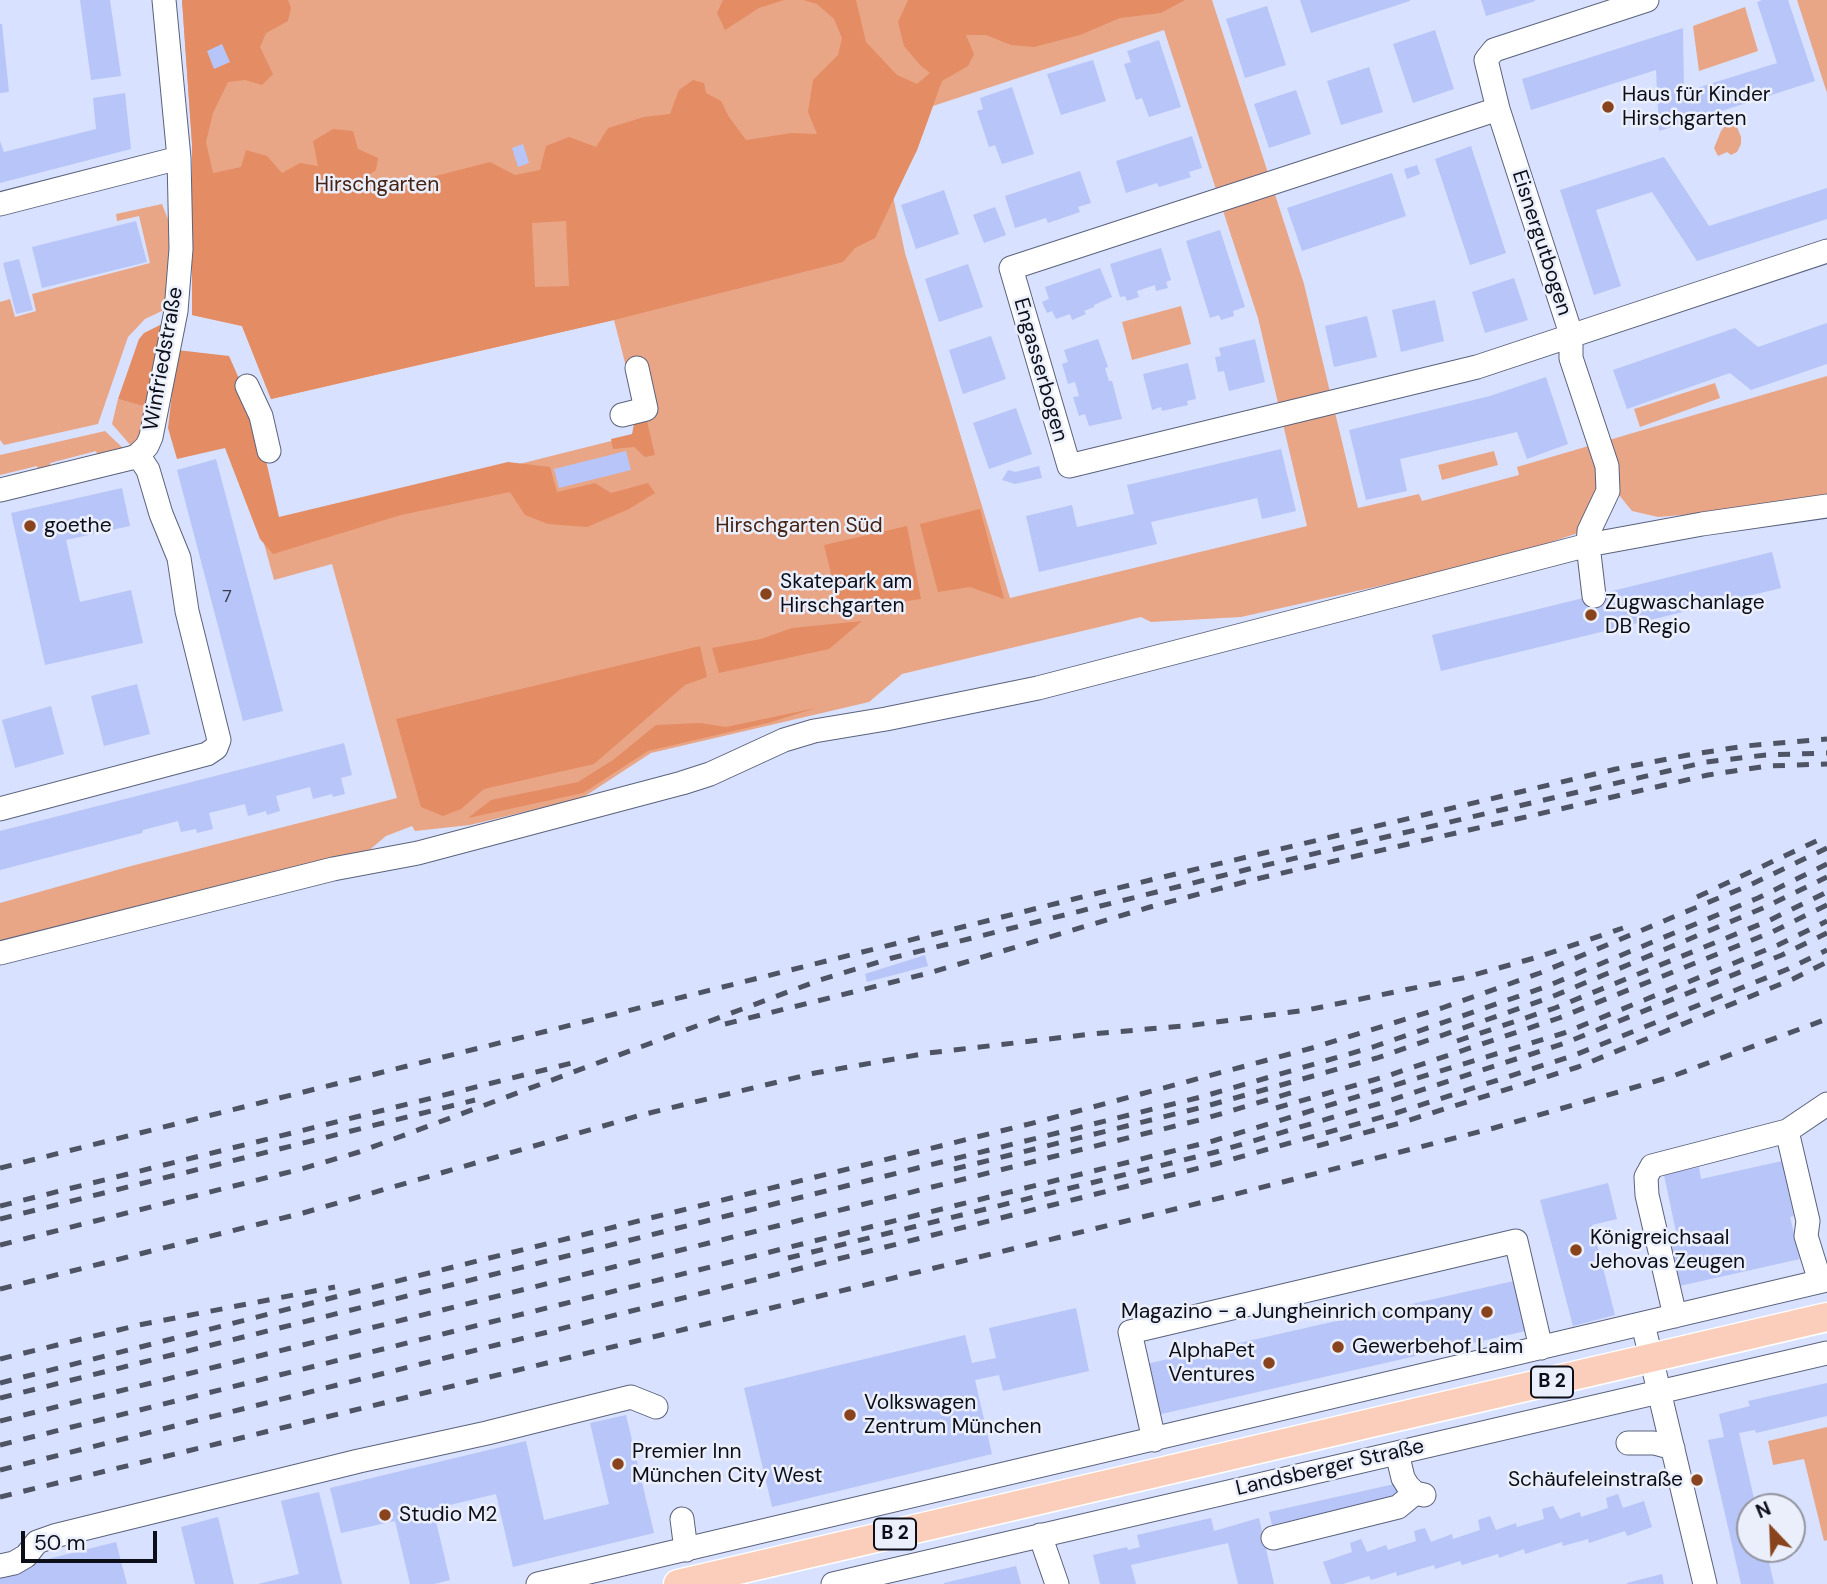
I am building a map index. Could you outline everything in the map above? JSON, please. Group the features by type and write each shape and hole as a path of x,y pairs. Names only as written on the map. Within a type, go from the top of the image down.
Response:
{"main road":[{"name":"Landsberger Straße","path":"691,1581 1827,1317"}],"street":[{"name":"Winfriedstraße","path":"0,490 138,455 151,437 176,311 181,249 179,158 164,0"},
{"name":"Eisnergutbogen","path":"1640,1 1494,50 1486,61 1498,109 1571,334 1827,251"},
{"name":"Engasserbogen","path":"1498,109 1010,268 1069,466 1476,367 1571,334"},
{"path":"0,204 179,158"},
{"path":"1571,334 1571,358 1609,479 1608,491 1588,531 1594,596"},
{"path":"622,415 646,409 637,368"},
{"path":"247,386 261,416 269,451"},
{"path":"0,809 207,754 216,748 219,740 187,611 179,558 161,514 148,470 138,455"},
{"path":"0,953 333,869 418,853 682,783 709,774 784,740 814,731 1038,688 1588,545 1702,524 1827,506"},
{"path":"1675,1316 1647,1195 1646,1177 1652,1166 1787,1131 1827,1104"},
{"path":"538,1584 1824,1280 1806,1237 1808,1221 1787,1131"},
{"path":"1154,1440 1130,1332 1516,1241 1541,1348"},
{"path":"1643,1324 1704,1584"},
{"name":"Landsberger Straße","path":"834,1584 1827,1353"},
{"path":"0,1566 14,1563 26,1556 37,1542 54,1535 359,1461 631,1397 656,1407"},
{"path":"1628,1443 1654,1443 1673,1448"},
{"path":"1273,1538 1398,1507 1419,1494 1403,1478 1397,1453"},
{"path":"1078,1458 1085,1491"},
{"name":"Landsberger Straße","path":"682,1519 691,1549 691,1581"},
{"path":"1040,1535 1057,1584"}],"green space":[{"name":"Hirschgarten Süd","path":"182,0 1212,0 1304,284 1358,508 1419,494 1422,501 1519,475 1517,467 1827,376 1827,495 1718,512 1658,517 1632,511 1612,482 1581,532 1500,559 1241,617 1151,622 1141,617 902,674 869,702 651,753 582,798 470,825 415,831 412,826 386,836 367,852 0,947 0,903 131,866 397,798 332,564 274,580 260,529 643,433 614,320 271,399 242,326 192,315 192,144","holes":["1164,30 1258,318 1307,526 1010,598 905,253 893,196 917,150 933,106"]},
{"path":"1797,0 1827,0 1827,93"},
{"path":"1745,7 1758,51 1699,71 1693,26"},
{"path":"1731,124 1737,127 1741,144 1737,152 1718,156 1714,148 1721,131"},
{"path":"162,204 173,232 164,310 145,319 128,337 98,424 4,445 0,440 0,302 10,299 15,317 36,311 32,294 150,263 139,216 117,221 116,214"},
{"path":"1181,306 1191,344 1132,360 1122,322"},
{"path":"1715,383 1720,398 1640,427 1634,409"},
{"path":"118,399 149,408 147,427 132,447 112,424"},
{"path":"105,431 124,449 98,457 96,451 50,463 51,469 39,472 37,466 0,475 0,455"},
{"path":"1494,451 1498,465 1442,480 1438,465"},
{"path":"1827,1427 1827,1540 1824,1541 1804,1459 1773,1465 1768,1441"}],"shaded area":[{"name":"Hirschgarten","path":"182,0 288,0 291,8 288,21 266,33 260,47 273,74 262,85 245,80 228,82 213,113 206,142 213,173 241,167 246,150 267,156 282,173 300,163 318,166 313,141 333,129 353,131 358,149 378,158 376,170 355,185 381,196 420,180 490,162 515,175 540,170 546,146 569,137 596,147 608,128 644,117 670,114 679,90 693,80 704,83 706,93 721,101 746,140 792,133 817,134 808,112 813,80 838,55 842,38 834,19 817,4 803,0 856,0 866,42 897,75 917,84 930,73 904,46 898,22 908,0 1185,0 1161,13 1120,18 1080,35 1034,47 1011,45 986,35 966,35 974,54 968,66 942,81 917,150 875,238 855,248 843,262 614,320 271,399 242,326 192,315 192,144","holes":["566,221 569,286 535,287 532,223"]},
{"path":"723,0 784,0 759,8 725,30 717,13"},
{"path":"164,323 149,408 118,399 139,339 144,333"},
{"path":"177,350 229,356 256,417 279,517 508,462 550,467 557,492 595,483 611,493 648,483 655,493 629,509 587,527 548,524 525,515 510,492 401,515 273,554 260,539 225,448 177,459 168,428"},
{"path":"647,421 655,455 645,457 634,447 613,449 611,439 632,434 634,424"},
{"path":"980,509 1004,599 970,587 938,592 920,524"},
{"path":"907,526 921,599 840,611 824,545"},
{"path":"862,621 829,649 719,673 712,648 761,639 792,628"},
{"path":"700,646 707,677 685,685 594,764 484,789 461,809 443,816 421,807 396,719"},
{"path":"816,708 768,723 648,751 583,793 468,818 491,800 578,782 613,760 656,725 700,723 726,727"}],"building":[{"path":"80,0 110,0 121,76 91,80"},
{"path":"1300,0 1410,0 1410,1 1311,33"},
{"path":"1481,0 1535,0 1535,1 1486,16"},
{"path":"1788,0 1815,81 1659,131 1656,70 1531,110 1522,79 1683,28 1684,92 1777,63 1757,2"},
{"path":"1267,6 1286,65 1245,78 1226,19"},
{"path":"0,24 9,92 0,93"},
{"path":"1435,30 1454,89 1413,103 1393,44"},
{"path":"1159,40 1181,107 1149,117 1142,98 1136,100 1124,64 1131,62 1127,51"},
{"path":"222,44 230,62 214,69 207,51"},
{"path":"1093,60 1106,101 1061,115 1047,74"},
{"path":"1369,67 1383,112 1341,125 1327,81"},
{"path":"1012,87 1034,154 1002,164 995,145 989,147 977,111 983,109 980,98"},
{"path":"1296,90 1311,134 1269,148 1254,104"},
{"path":"125,93 131,149 0,183 0,141 4,152 96,129 93,98"},
{"path":"1192,136 1202,168 1189,172 1191,177 1159,187 1157,183 1126,193 1116,161"},
{"path":"523,144 529,163 518,167 512,148"},
{"path":"1471,146 1506,253 1470,265 1435,159"},
{"path":"1664,157 1709,226 1827,188 1827,219 1697,261 1652,192 1596,210 1621,286 1594,295 1560,190"},
{"path":"1417,165 1420,174 1407,179 1404,169"},
{"path":"1080,171 1091,203 1078,207 1080,212 1048,223 1046,218 1015,228 1005,196"},
{"path":"1392,173 1406,216 1302,251 1287,208"},
{"path":"944,190 959,234 916,249 901,205"},
{"path":"995,207 1006,235 984,243 973,215"},
{"path":"136,221 147,262 42,288 32,247"},
{"path":"1220,230 1245,307 1233,311 1234,316 1221,320 1219,315 1210,318 1186,241"},
{"path":"1161,248 1171,280 1166,282 1168,288 1156,291 1155,285 1137,291 1139,297 1127,301 1125,296 1120,297 1110,264"},
{"path":"19,259 33,310 16,314 3,263"},
{"path":"968,264 983,307 939,322 925,279"},
{"path":"1100,268 1112,297 1072,320 1070,314 1056,319 1052,311 1047,313 1042,302 1049,299 1045,287"},
{"path":"1514,278 1528,320 1485,333 1472,292"},
{"path":"1435,300 1444,341 1401,352 1392,310"},
{"path":"1367,316 1377,357 1334,367 1325,326"},
{"path":"1827,323 1827,364 1751,390 1730,373 1627,409 1613,370 1735,328 1758,347"},
{"path":"991,336 1006,379 963,394 949,350"},
{"path":"1098,339 1122,419 1089,426 1085,414 1079,416 1073,397 1079,396 1075,382 1068,384 1062,364 1068,362 1064,350"},
{"path":"1255,339 1265,382 1229,391 1224,371 1218,372 1215,357 1221,356 1219,348"},
{"path":"1188,363 1196,399 1187,401 1188,405 1162,411 1161,407 1152,410 1143,374"},
{"path":"1546,377 1568,444 1527,459 1517,432 1400,459 1407,491 1366,500 1349,430 1490,396"},
{"path":"1016,408 1032,454 989,469 973,423"},
{"path":"1281,449 1296,511 1262,519 1257,498 1151,522 1157,544 1039,572 1026,516 1072,505 1077,527 1134,514 1127,485"},
{"path":"626,451 631,470 559,488 554,469"},
{"path":"216,459 283,711 243,721 177,470"},
{"path":"1039,466 1042,478 1015,484 1002,480 1008,470 1015,472"},
{"path":"122,488 130,526 66,540 80,602 131,590 143,643 45,665 11,513"},
{"name":"Zugwaschanlage DB Regio","path":"1772,552 1781,588 1441,671 1432,635"},
{"path":"137,684 150,734 104,746 91,696"},
{"path":"51,706 64,754 15,768 2,720"},
{"path":"344,743 352,775 341,778 345,794 313,799 310,787 276,796 280,811 267,815 266,811 248,816 245,804 209,813 213,829 197,833 196,829 181,832 178,821 0,870 0,831"},
{"path":"925,955 928,966 867,982 865,974"},
{"path":"1782,1161 1794,1216 1790,1217 1800,1259 1675,1287 1665,1244 1678,1241 1664,1175 1699,1167 1701,1179"},
{"name":"Königreichsaal Jehovas Zeugen","path":"1608,1183 1617,1219 1592,1225 1615,1315 1573,1326 1540,1200"},
{"name":"Gewerbehof Laim","path":"1518,1280 1530,1330 1157,1415 1146,1364"},
{"path":"1076,1308 1089,1371 1003,1391 999,1375 975,1380 992,1454 772,1507 744,1388 965,1335 972,1363 996,1358 989,1328"},
{"path":"1827,1383 1827,1416 1756,1433 1755,1430 1739,1433 1753,1493 1736,1493 1736,1562 1708,1440 1724,1437 1719,1414 1750,1406 1748,1401"},
{"name":"Studio M2","path":"626,1415 654,1533 513,1567 496,1494 433,1509 450,1580 434,1584 410,1584 395,1521 341,1533 330,1488 526,1441 544,1520 609,1504 590,1423"},
{"path":"1399,1483 1402,1495 1272,1525 1269,1512"},
{"path":"319,1492 342,1584 258,1584 299,1574 281,1501"},
{"path":"1618,1494 1623,1508 1644,1501 1652,1527 1627,1536 1625,1531 1589,1543 1588,1539 1563,1546 1562,1542 1525,1554 1524,1549 1499,1558 1498,1554 1462,1565 1460,1561 1435,1569 1434,1565 1397,1576 1396,1572 1371,1580 1369,1576 1343,1584 1331,1584 1323,1562 1352,1552 1350,1543 1361,1539 1367,1552 1386,1545 1388,1550 1416,1541 1414,1531 1425,1528 1431,1542 1452,1534 1453,1539 1480,1530 1478,1520 1490,1516 1496,1530 1516,1523 1517,1527 1544,1519 1542,1509 1553,1506 1560,1519 1580,1512 1581,1517 1608,1508 1606,1498"},
{"path":"218,1517 234,1584 195,1584 181,1527"},
{"path":"1211,1518 1214,1531 1259,1518 1274,1584 1238,1584 1228,1543 1131,1565 1136,1584 1100,1584 1093,1555 1127,1547 1128,1550 1140,1547 1137,1535"},
{"path":"116,1542 127,1584 0,1584 0,1571"},
{"path":"1736,1563 1769,1563 1774,1584 1741,1584"},
{"path":"1016,1566 1021,1584 944,1584 944,1583"},
{"path":"1662,1574 1664,1584 1627,1584 1627,1583"}],"railway":[{"path":"0,1168 1138,883 1616,769 1745,746 1827,739"},
{"path":"0,1245 359,1152 820,980 892,958 1249,869 1706,762 1766,755 1827,753"},
{"path":"725,1024 929,973 1150,907 1252,880 1708,775 1767,766 1827,764"},
{"path":"1697,897 1827,836"},
{"path":"0,1383 1037,1122 1312,1048 1442,1008 1540,973 1752,884 1827,848"},
{"path":"0,1398 1201,1097 1373,1047 1545,987 1758,898 1827,864"},
{"path":"954,1169 1203,1107 1377,1058 1549,998 1763,908 1827,877"},
{"path":"1457,1041 1555,1008 1768,921 1827,892"},
{"path":"1276,1108 1384,1077 1559,1018 1772,932 1827,905"},
{"path":"0,1445 1213,1141 1564,1033 1778,945 1827,921"},
{"path":"0,1289 303,1213 641,1115 815,1073 928,1053 1194,1025 1307,1010 1463,978 1538,957 1623,928"},
{"path":"788,1258 1216,1152 1391,1100 1565,1043 1782,955 1827,933"},
{"path":"0,1470 1219,1163 1396,1113 1575,1055 1788,969 1827,950"},
{"path":"1317,1146 1578,1067 1793,979 1827,962"},
{"path":"0,1497 1228,1196 1494,1128 1670,1077 1827,1019"},
{"path":"0,1206 576,1062"},
{"path":"0,1421 1207,1118 1297,1091"},
{"path":"0,1219 475,1100"},
{"path":"0,1359 139,1325 335,1287"}],"place":[{"name":"Haus für Kinder Hirschgarten","path":"1608,107"},
{"name":"goethe","path":"30,526"},
{"name":"Skatepark am Hirschgarten","path":"766,594"},
{"name":"Zugwaschanlage DB Regio","path":"1591,615"},
{"name":"Königreichsaal Jehovas Zeugen","path":"1576,1250"},
{"name":"Magazino - a Jungheinrich company","path":"1487,1312"},
{"name":"Gewerbehof Laim","path":"1338,1347"},
{"name":"AlphaPet Ventures","path":"1269,1363"},
{"name":"Volkswagen Zentrum München","path":"850,1415"},
{"name":"Premier Inn München City West","path":"618,1464"},
{"name":"Schäufeleinstraße","path":"1697,1480"},
{"name":"Studio M2","path":"385,1515"}]}
